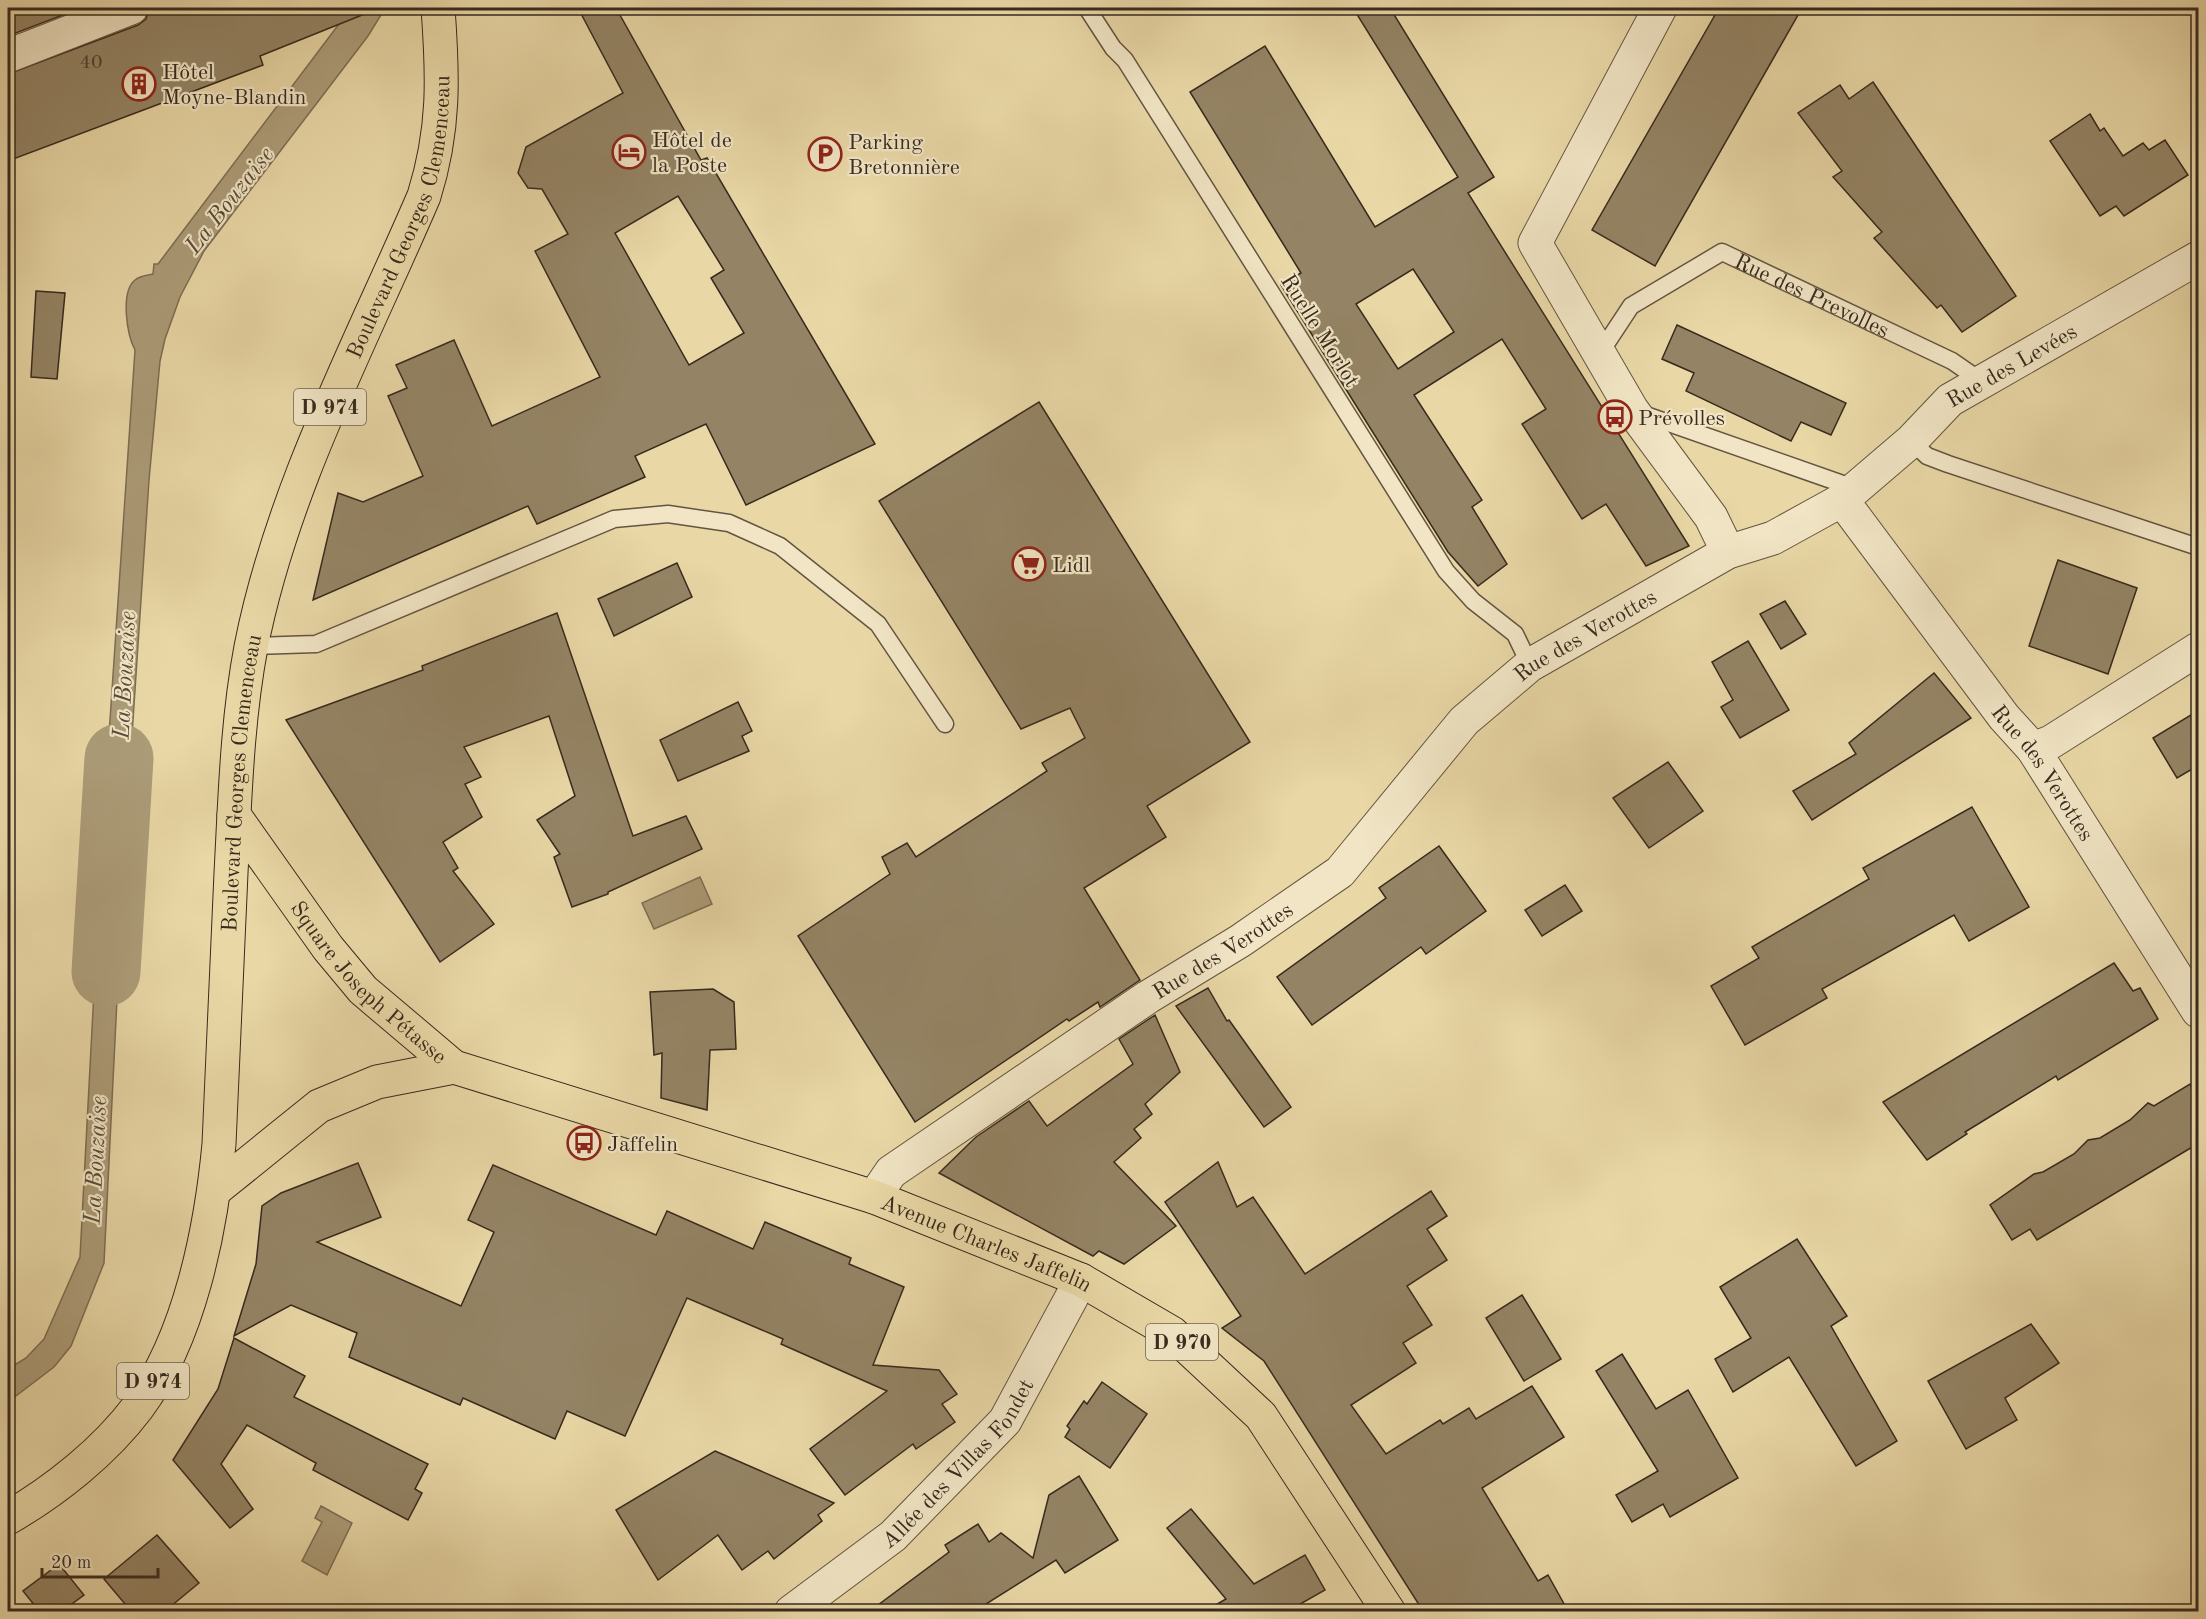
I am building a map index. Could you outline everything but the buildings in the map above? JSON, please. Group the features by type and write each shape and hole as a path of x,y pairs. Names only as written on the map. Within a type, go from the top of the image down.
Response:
{"main road":[{"name":"Boulevard Georges Clemenceau","path":"8,1518 69,1476 119,1430 140,1405 181,1325 202,1256 215,1190 234,815 244,689 251,646 273,559 320,430 420,206 436,158 442,100 438,8"},
{"name":"Square Joseph Pétasse","path":"234,815 328,948 363,990 454,1067"},
{"name":"Square Joseph Pétasse","path":"215,1190 319,1106 377,1082 454,1067"},
{"name":"Avenue Charles Jaffelin","path":"454,1067 874,1197 1081,1280 1172,1333 1261,1416 1389,1611"}],"street":[{"path":"8,56 131,8"},
{"path":"1660,8 1535,243 1632,410 1711,517 1728,552"},
{"name":"Rue des Levées","path":"1850,494 1911,441 1950,400 2199,258"},
{"name":"Rue des Verottes","path":"874,1197 891,1172 1148,997 1240,941 1340,872 1464,721 1530,665 1728,552 1773,538 1850,494 2004,717 2033,749 2199,1011"},
{"path":"2033,749 2051,742 2199,649"},
{"name":"Allée des Villas Fondet","path":"791,1611 893,1536 1005,1421 1081,1280"}],"lane":[{"name":"Ruelle Morlot","path":"1087,8 1113,48 1125,60 1446,571 1473,601 1515,634 1530,665"},
{"name":"Rue des Prevolles","path":"1600,353 1631,306 1722,252 1952,361 1981,381"},
{"path":"1632,410 1850,494"},
{"path":"1911,441 1927,456 1948,464 2199,547"},
{"path":"251,646 316,644 614,519 668,514 729,523 780,546 878,624 945,724"}],"water":[{"path":"351,8 384,8 384,10 368,36 204,251 180,297 165,339 160,361 149,480 124,855 101,853 135,350 126,314 130,286 137,279 153,274 154,264 158,264"},
{"path":"100,877 123,878 104,1263 71,1346 54,1367 8,1402 8,1369 26,1358 44,1339 80,1257"},
{"path":"700,877 712,904 654,929 642,903"},
{"path":"321,1506 352,1523 327,1575 302,1561 322,1522 315,1518"}],"waterway":[{"name":"La Bouzaise","path":"106,972 119,758"}],"place":[{"name":"Hôtel Moyne-Blandin","path":"139,84"},
{"name":"Hôtel de la Poste","path":"629,152"},
{"name":"Parking Bretonnière","path":"825,154"},
{"name":"Prévolles","path":"1615,417"},
{"name":"Lidl","path":"1029,564"},
{"name":"Jaffelin","path":"584,1143"}]}
